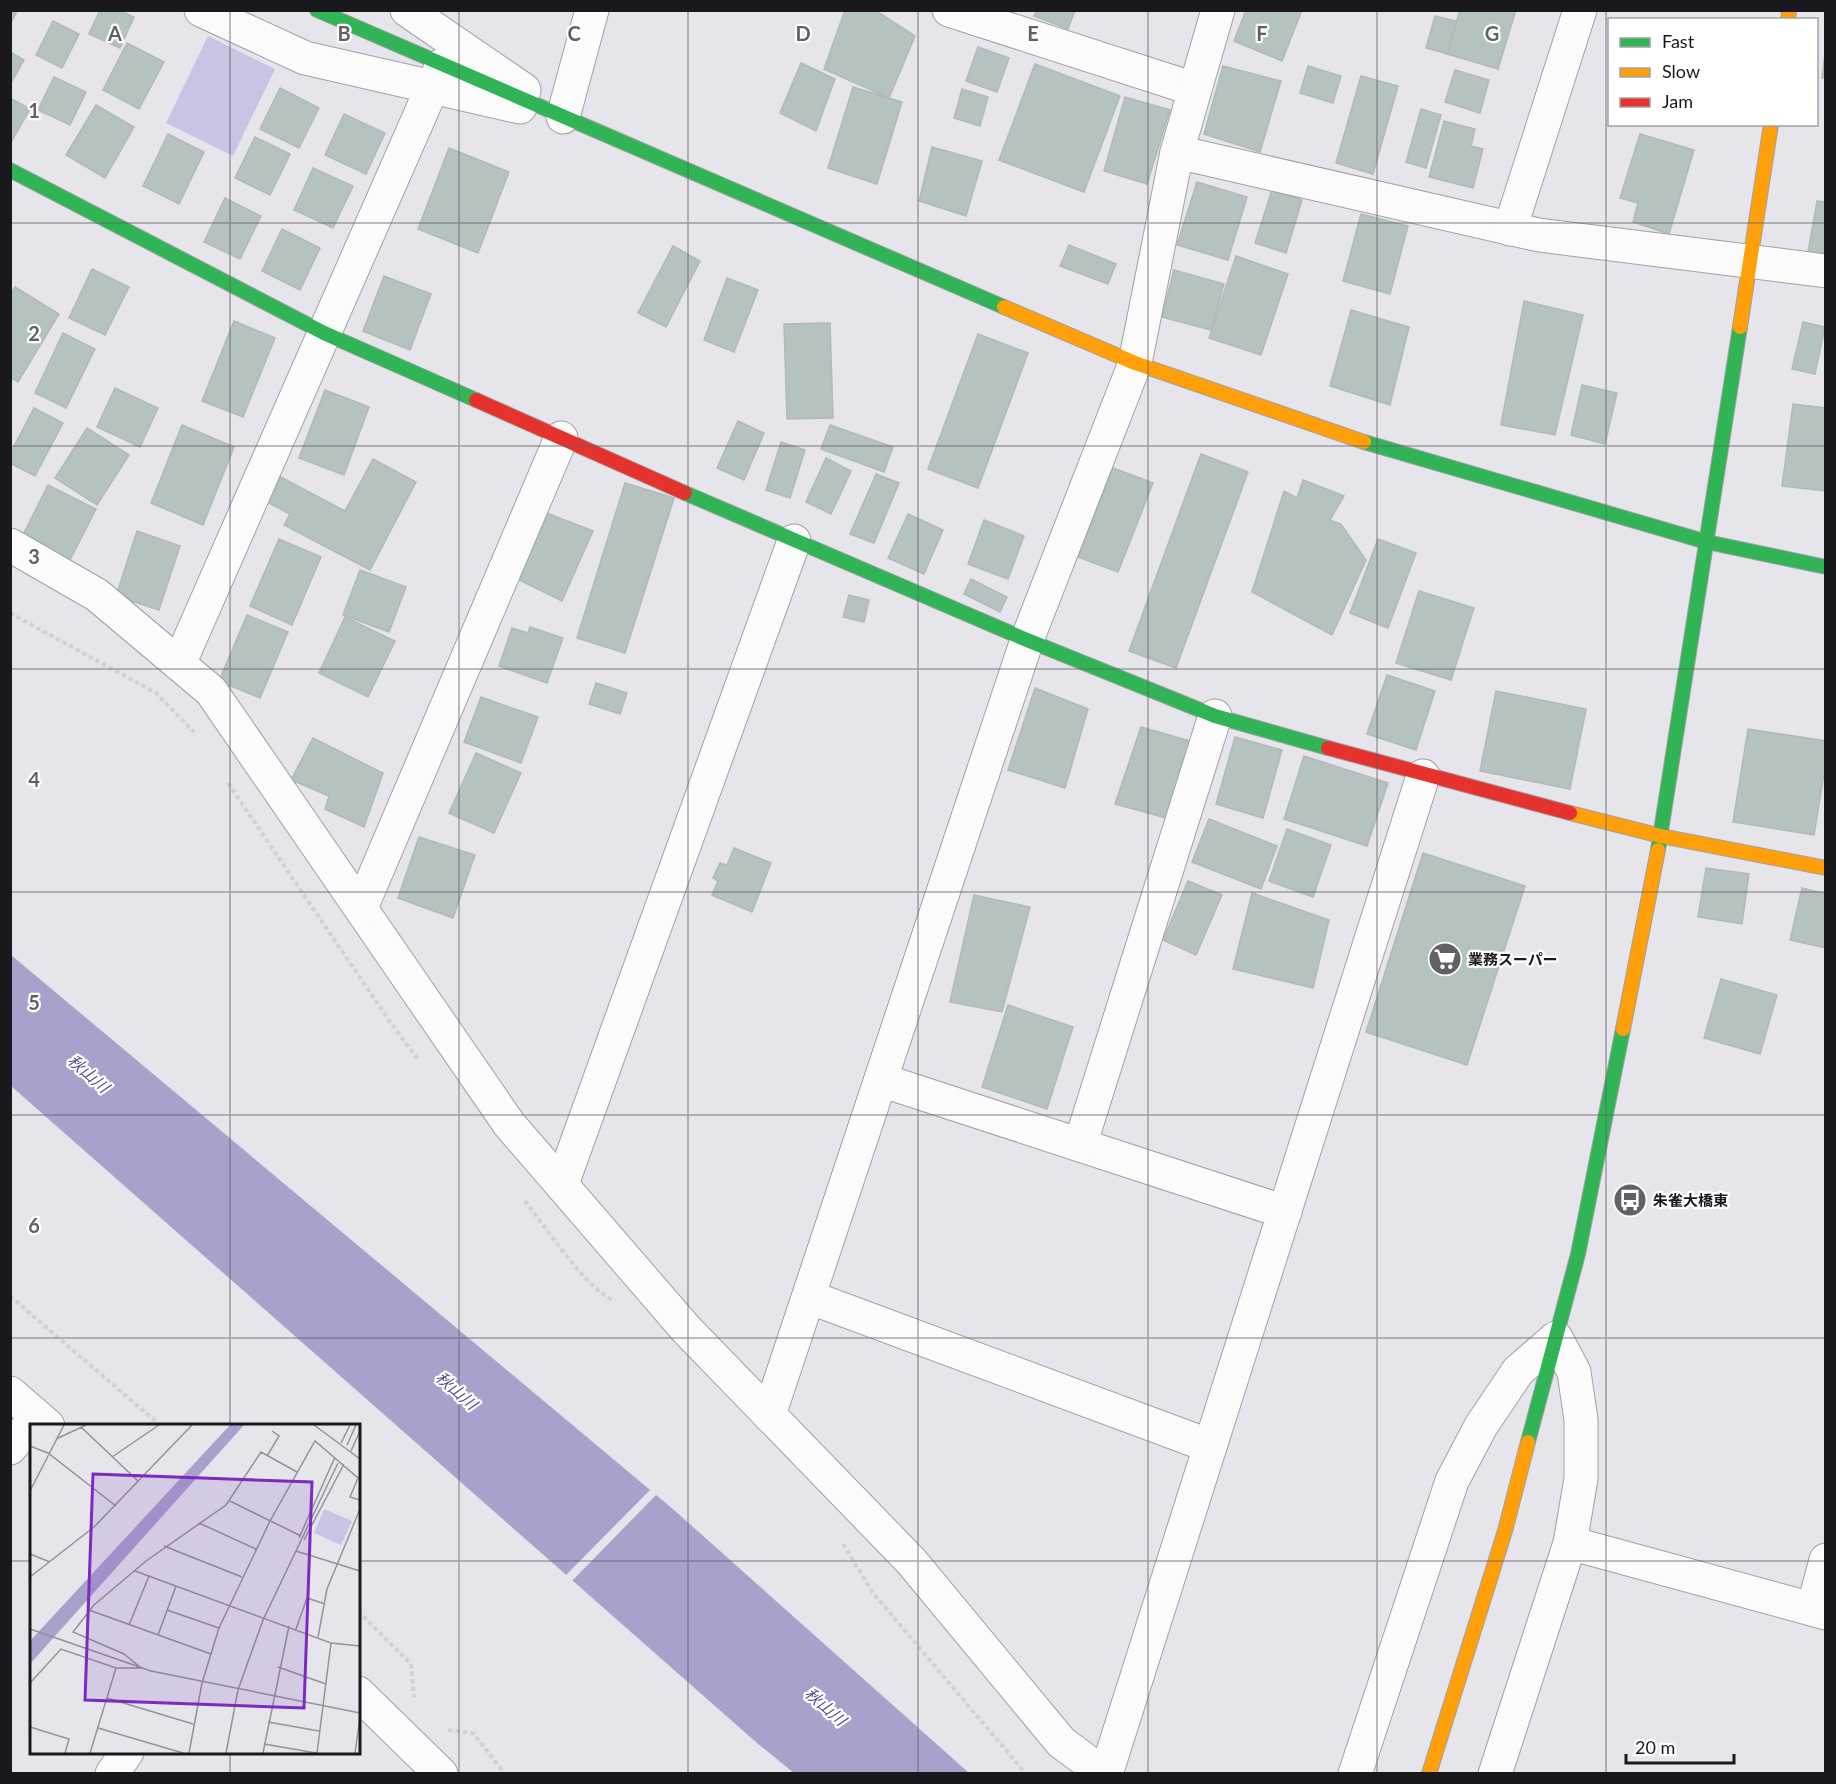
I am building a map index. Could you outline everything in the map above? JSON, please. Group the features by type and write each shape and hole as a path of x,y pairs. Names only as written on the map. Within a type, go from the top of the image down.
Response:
{"street":[{"path":"201,10 306,58 437,76 562,117 1135,363 1400,454 1707,542 1826,567"},
{"path":"317,10 437,76"},
{"path":"407,10 562,117"},
{"path":"562,117 592,10"},
{"path":"948,10 1194,89"},
{"path":"769,1415 1027,640 1135,363 1177,152 1218,10"},
{"path":"1510,229 1580,10"},
{"path":"179,664 437,76"},
{"path":"1429,1773 1505,1531 1578,1254 1661,836 1771,126"},
{"path":"1177,152 1539,235 1826,271"},
{"path":"10,170 324,333 794,541 1027,640 1215,716 1423,776 1661,836 1826,868"},
{"path":"361,908 561,438"},
{"path":"562,1184 794,541"},
{"path":"10,545 97,595 211,691 510,1124 686,1329 911,1561 1061,1742 1105,1773 1423,776"},
{"path":"1080,1145 1215,716"},
{"path":"881,1080 1285,1212"},
{"path":"809,1297 1210,1446"},
{"path":"1496,1773 1570,1542 1581,1479 1581,1420 1574,1372 1557,1338"},
{"path":"1355,1773 1452,1481 1481,1426 1518,1371 1557,1338"},
{"path":"10,1393 43,1421"},
{"path":"10,1448 30,1432"},
{"path":"1570,1542 1819,1611 1826,1560"},
{"path":"360,1695 441,1773"},
{"path":"112,1773 126,1754"}],"path":[{"path":"10,613 156,693 201,742"},
{"path":"227,782 381,1009 424,1066"},
{"path":"524,1198 567,1255 605,1298 625,1305"},
{"path":"10,1296 160,1424"},
{"path":"837,1534 873,1593 1026,1773"},
{"path":"360,1613 411,1664 415,1700"},
{"path":"438,1729 473,1733 505,1773"}],"shaded area":[{"path":"208,36 275,69 233,156 166,123"}],"water":[{"name":"秋山川","path":"11,955 674,1510 969,1773 794,1773 757,1743 11,1086"}],"pier":[{"path":"652,1488 658,1493 570,1583 564,1577"}],"building":[{"path":"10,10 18,10 10,24"},
{"path":"100,10 119,10 134,17 120,48 89,34"},
{"path":"845,10 875,10 915,36 889,98 824,69"},
{"path":"1037,10 1075,10 1068,29 1034,16"},
{"path":"1246,10 1302,10 1282,61 1234,41"},
{"path":"1460,10 1516,10 1498,69 1447,54"},
{"path":"1435,16 1456,21 1448,54 1426,48"},
{"path":"53,21 79,34 62,68 36,55"},
{"path":"127,43 164,62 139,109 103,90"},
{"path":"1826,46 1826,78 1822,78"},
{"path":"978,47 1009,58 997,92 966,81"},
{"path":"10,52 24,60 10,85"},
{"path":"801,63 835,79 816,131 780,113"},
{"path":"1035,64 1120,96 1084,192 999,160"},
{"path":"1223,66 1281,81 1260,152 1204,134"},
{"path":"1308,66 1341,76 1333,103 1300,93"},
{"path":"1455,70 1489,80 1480,113 1445,102"},
{"path":"1361,76 1398,86 1373,174 1336,163"},
{"path":"54,77 86,92 70,125 38,110"},
{"path":"853,87 902,102 877,184 828,168"},
{"path":"280,88 319,108 299,148 260,129"},
{"path":"962,89 988,97 980,126 954,118"},
{"path":"1125,97 1170,110 1147,184 1104,171"},
{"path":"10,98 30,109 10,144"},
{"path":"96,105 134,127 105,178 66,155"},
{"path":"1421,109 1441,115 1426,168 1406,162"},
{"path":"344,114 385,133 366,174 325,155"},
{"path":"1444,121 1475,129 1471,146 1483,149 1473,188 1429,177"},
{"path":"168,134 204,152 179,204 143,186"},
{"path":"1640,134 1694,150 1669,234 1633,222 1638,203 1620,198"},
{"path":"255,137 290,154 270,195 235,178"},
{"path":"932,147 982,161 966,216 919,201"},
{"path":"449,148 509,172 478,253 418,229"},
{"path":"313,168 353,186 333,228 294,210"},
{"path":"1197,182 1247,197 1228,260 1177,245"},
{"path":"1272,190 1302,200 1286,253 1255,243"},
{"path":"225,198 261,216 240,259 204,242"},
{"path":"1817,201 1826,202 1826,255 1808,252"},
{"path":"1361,214 1408,226 1390,294 1343,281"},
{"path":"282,229 320,248 300,290 262,271"},
{"path":"1069,245 1116,264 1108,284 1060,266"},
{"path":"673,246 700,261 666,327 638,313"},
{"path":"1236,256 1288,274 1261,355 1209,338"},
{"path":"92,269 129,287 105,335 69,318"},
{"path":"1174,270 1224,284 1211,330 1162,317"},
{"path":"384,276 431,294 410,350 363,331"},
{"path":"727,278 758,290 734,352 704,340"},
{"path":"15,287 59,314 18,382 10,377 10,295"},
{"path":"1524,301 1583,315 1555,435 1501,425"},
{"path":"1351,310 1409,327 1390,405 1330,386"},
{"path":"234,321 275,338 243,417 202,401"},
{"path":"1803,322 1825,327 1815,374 1792,369"},
{"path":"830,323 833,418 787,419 784,324"},
{"path":"63,333 95,349 66,408 35,393"},
{"path":"978,334 1028,353 978,488 928,469"},
{"path":"1582,385 1617,393 1605,444 1571,435"},
{"path":"115,388 158,408 140,447 97,427"},
{"path":"325,390 369,407 344,475 299,458"},
{"path":"1793,404 1826,408 1826,491 1782,486"},
{"path":"34,408 63,423 35,476 10,463 10,454"},
{"path":"738,421 764,433 744,480 717,468"},
{"path":"182,425 234,447 203,525 151,503"},
{"path":"830,425 893,447 884,472 821,449"},
{"path":"87,428 129,455 97,505 55,478"},
{"path":"781,442 805,450 790,498 766,490"},
{"path":"1201,454 1248,472 1176,668 1129,651"},
{"path":"826,458 851,471 831,514 806,502"},
{"path":"373,459 416,482 370,570 284,525 290,514 263,500 277,475 345,511"},
{"path":"1113,468 1153,483 1118,572 1078,557"},
{"path":"876,474 899,483 874,543 850,534"},
{"path":"1303,480 1344,496 1330,520 1341,524 1366,560 1332,635 1252,592 1284,491 1297,498"},
{"path":"625,483 674,498 625,653 577,638"},
{"path":"48,485 96,509 70,560 23,535"},
{"path":"531,507 593,531 562,601 503,572"},
{"path":"908,514 943,530 924,574 888,558"},
{"path":"984,520 1024,536 1008,579 968,564"},
{"path":"137,531 180,546 159,610 116,596"},
{"path":"279,539 321,557 292,625 250,606"},
{"path":"1378,539 1416,553 1388,628 1350,613"},
{"path":"360,570 406,587 389,632 343,615"},
{"path":"971,579 1007,597 1000,612 964,594"},
{"path":"1419,591 1474,608 1451,680 1396,663"},
{"path":"849,595 869,600 864,622 843,617"},
{"path":"247,615 288,632 260,698 219,681"},
{"path":"345,617 395,641 368,697 319,673"},
{"path":"530,627 563,638 547,683 499,666 512,628 528,633"},
{"path":"1387,675 1435,691 1416,750 1367,734"},
{"path":"596,683 627,693 620,714 589,704"},
{"path":"1035,688 1088,709 1065,788 1008,770"},
{"path":"1496,691 1586,709 1570,789 1480,771"},
{"path":"481,697 538,717 521,763 464,742"},
{"path":"1141,727 1194,742 1170,819 1115,804"},
{"path":"1748,729 1826,741 1826,762 1814,835 1733,822"},
{"path":"1235,737 1282,750 1263,818 1216,804"},
{"path":"313,738 383,773 364,827 325,809 329,796 291,780"},
{"path":"476,753 521,773 494,833 449,813"},
{"path":"1304,756 1388,783 1367,846 1284,819"},
{"path":"1209,819 1277,846 1261,889 1192,862"},
{"path":"1287,829 1331,845 1313,897 1269,881"},
{"path":"419,837 475,855 453,918 398,898"},
{"path":"734,848 771,863 752,912 712,895 718,881 713,878 720,863 727,865"},
{"name":"業務スーパー","path":"1423,853 1525,886 1467,1065 1366,1032"},
{"path":"1706,868 1749,874 1742,924 1698,917"},
{"path":"1188,881 1222,895 1196,955 1163,940"},
{"path":"1802,888 1826,894 1826,948 1790,940"},
{"path":"1252,893 1329,920 1313,988 1233,969"},
{"path":"974,895 1030,907 1002,1012 950,1002"},
{"path":"1721,979 1777,995 1760,1054 1704,1038"},
{"path":"1008,1005 1073,1027 1047,1109 982,1087"}],"traffic: fast":[{"path":"317,10 1004,307"},
{"path":"10,170 324,333 476,400"},
{"path":"1658,850 1740,327"},
{"path":"1364,442 1707,542 1826,567"},
{"path":"685,493 1027,640 1215,716 1328,748"},
{"path":"1528,1442 1578,1254 1623,1029"}],"traffic: slow":[{"path":"1788,18 1789,10"},
{"path":"1740,327 1771,126"},
{"path":"1004,307 1135,363 1364,442"},
{"path":"1570,813 1661,836 1826,868"},
{"path":"1623,1029 1658,850"},
{"path":"1429,1774 1505,1531 1528,1442"}],"traffic: jam":[{"path":"476,400 685,493"},
{"path":"1328,748 1570,813"}],"place":[{"name":"業務スーパー","path":"1445,959"},
{"name":"朱雀大橋東","path":"1630,1200"}]}
